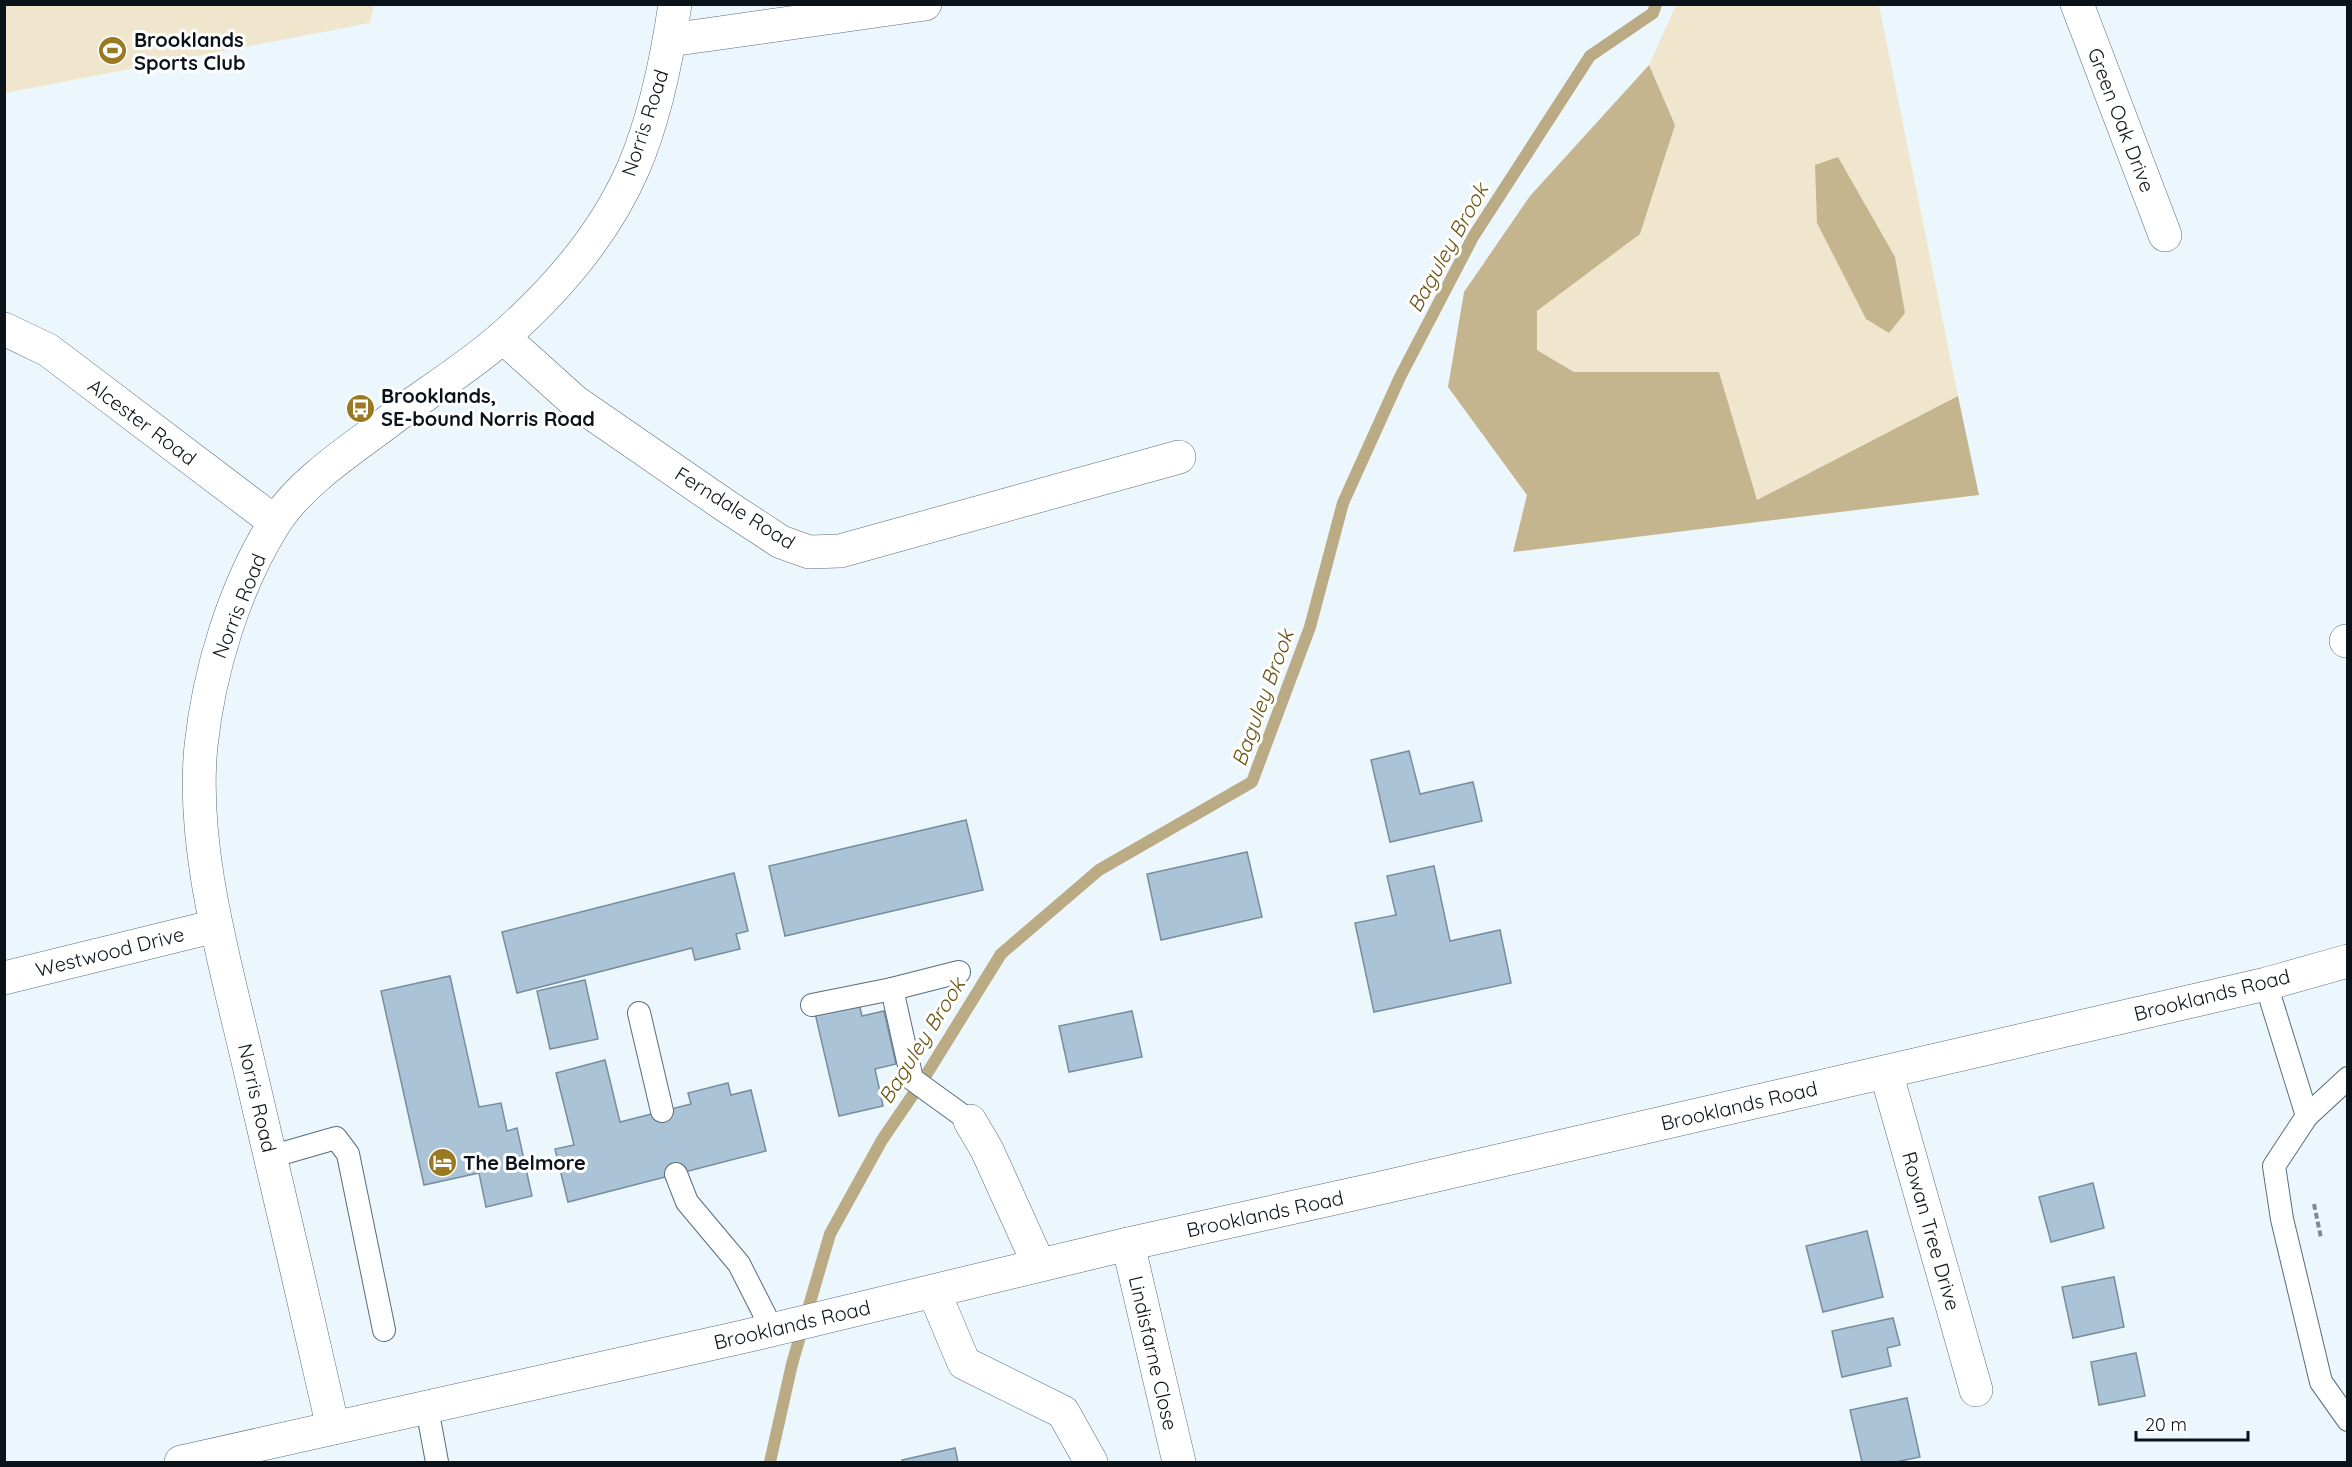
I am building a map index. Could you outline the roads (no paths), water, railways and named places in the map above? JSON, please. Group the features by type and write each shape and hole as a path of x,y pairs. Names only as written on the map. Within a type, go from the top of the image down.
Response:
{"street":[{"name":"Norris Road","path":"333,1428 216,926 198,809 201,747 210,686 224,633 247,578 275,522 302,490 344,455 503,337 556,286 602,225 633,170 651,117 670,40 675,4"},
{"path":"670,40 925,4"},
{"name":"Green Oak Drive","path":"2077,4 2165,235"},
{"name":"Alcester Road","path":"4,329 48,350 275,522"},
{"name":"Ferndale Road","path":"503,337 574,401 781,542 809,552 840,551 1179,457"},
{"name":"Westwood Drive","path":"4,978 216,926"},
{"name":"Brooklands Road","path":"181,1462 757,1334 1128,1244 2266,984 2348,961"},
{"name":"Rowan Tree Drive","path":"1886,1072 1976,1390"},
{"path":"970,1121 987,1150 1039,1265"},
{"name":"Lindisfarne Close","path":"1128,1244 1179,1462"},
{"path":"934,1292 964,1364 1063,1412 1091,1462"}],"lane":[{"path":"812,1005 892,989 959,972"},
{"path":"2266,984 2307,1116"},
{"path":"892,989 912,1079 970,1121"},
{"path":"639,1013 662,1111"},
{"path":"2348,1078 2307,1116 2274,1166 2282,1219 2321,1382 2348,1420"},
{"path":"270,1157 336,1138 348,1154 384,1330"},
{"path":"676,1174 687,1202 739,1264 757,1334"},
{"path":"427,1408 437,1462"}],"waterway":[{"name":"Baguley Brook","path":"770,1462 792,1364 830,1234 882,1140 923,1080 1001,954 1099,870 1252,782 1310,627 1343,503 1400,377 1473,237 1590,56 1653,13 1656,4"}],"place":[{"name":"Brooklands Sports Club","path":"113,51"},
{"name":"Brooklands, SE-bound Norris Road","path":"360,408"},
{"name":"The Belmore","path":"442,1163"}]}
